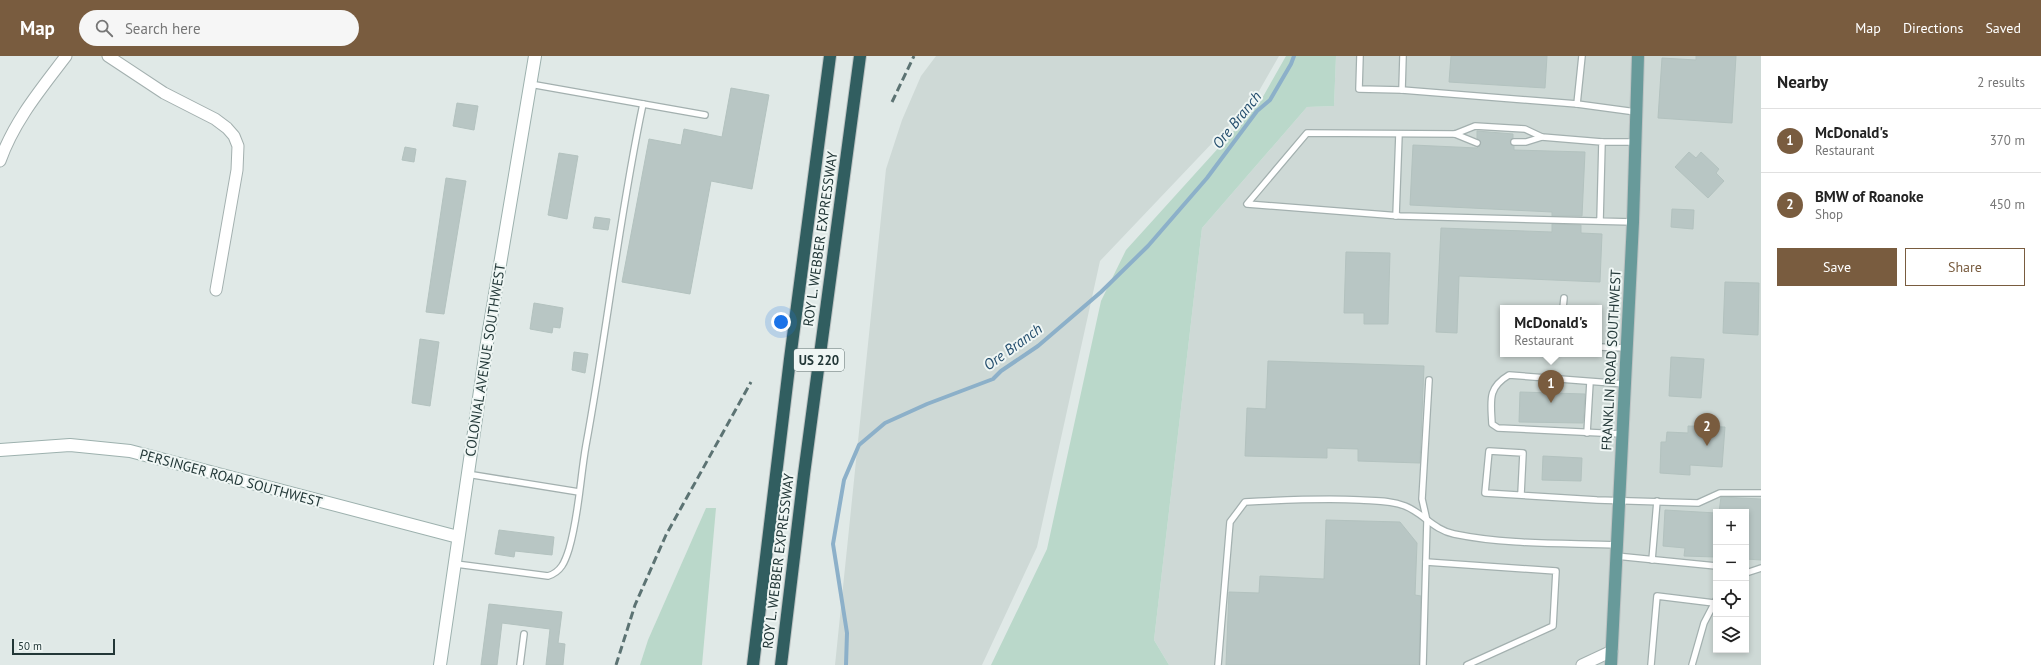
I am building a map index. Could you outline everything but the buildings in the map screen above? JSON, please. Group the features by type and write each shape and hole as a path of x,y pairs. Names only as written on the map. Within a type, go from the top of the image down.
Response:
{"highway":[{"name":"ROY L. WEBBER EXPRESSWAY","path":"753,665 788,374 830,56"},
{"name":"ROY L. WEBBER EXPRESSWAY","path":"781,665 804,474 860,56"}],"main road":[{"name":"COLONIAL AVENUE SOUTHWEST","path":"440,665 456,564 458,537 467,474 535,56"},
{"name":"FRANKLIN ROAD SOUTHWEST","path":"1611,665 1633,222 1638,56"},
{"name":"PERSINGER ROAD SOUTHWEST","path":"0,450 70,445 130,451 458,537"}],"street":[{"path":"0,161 3,141 66,56"},
{"path":"108,56 164,93 215,120 227,128 234,136 238,146 238,170 216,290"},
{"path":"1582,665 1612,651"}],"lane":[{"path":"1360,56 1359,89 1402,90 1577,104 1636,112"},
{"path":"1402,90 1403,56"},
{"path":"1577,104 1582,56"},
{"path":"530,84 705,115"},
{"path":"456,564 548,576 556,574 562,568 574,530 618,237 643,104"},
{"path":"1633,222 1396,216 1247,204 1307,133 1455,134 1475,126 1525,129 1542,137 1602,142 1635,142"},
{"path":"1396,216 1399,134"},
{"path":"1455,134 1477,143"},
{"path":"1514,142 1526,142 1542,137"},
{"path":"1600,222 1602,142"},
{"path":"1563,305 1564,298"},
{"path":"1602,347 1626,348"},
{"path":"1623,434 1498,428 1492,424 1491,392 1500,380 1509,375 1625,384"},
{"path":"1422,665 1427,521 1422,499 1429,380"},
{"path":"1587,433 1590,382"},
{"path":"1520,494 1523,453 1489,451 1485,493 1698,503 1720,492 1761,493"},
{"path":"467,474 579,492"},
{"path":"1218,665 1230,522 1245,502 1317,498 1390,501 1405,506 1440,529 1453,534 1512,542 1617,550 1652,560 1713,566"},
{"path":"1652,560 1657,501"},
{"path":"1426,562 1556,570 1553,626 1466,665"},
{"path":"1749,572 1761,568"},
{"path":"1651,665 1657,596 1713,602"},
{"path":"1692,665 1704,623 1713,606"},
{"path":"520,665 524,634"}],"shaded area":[{"path":"936,56 1279,56 1255,98 1100,261 1037,547 982,665 835,665 886,169 902,120 921,76"},
{"path":"1336,56 1761,56 1761,665 1169,665 1154,640 1202,228 1307,107 1334,106"}],"green space":[{"path":"1286,56 1336,56 1334,106 1307,107 1202,228 1154,640 1169,665 991,665 1047,549 1101,301 1126,250 1260,102"},
{"path":"706,508 716,508 702,665 640,665 648,640"}],"waterway":[{"name":"Ore Branch","path":"846,665 847,633 833,544 844,480 859,445 885,423 927,404 993,379 1001,371 1038,346 1101,292 1148,246 1207,178 1257,111 1270,100 1294,56"}],"railway":[{"path":"892,102 914,56"},
{"path":"616,665 635,605 666,535 751,382"}],"place":[{"name":"McDonald's","path":"1551,403"},
{"name":"BMW of Roanoke","path":"1707,446"}]}
